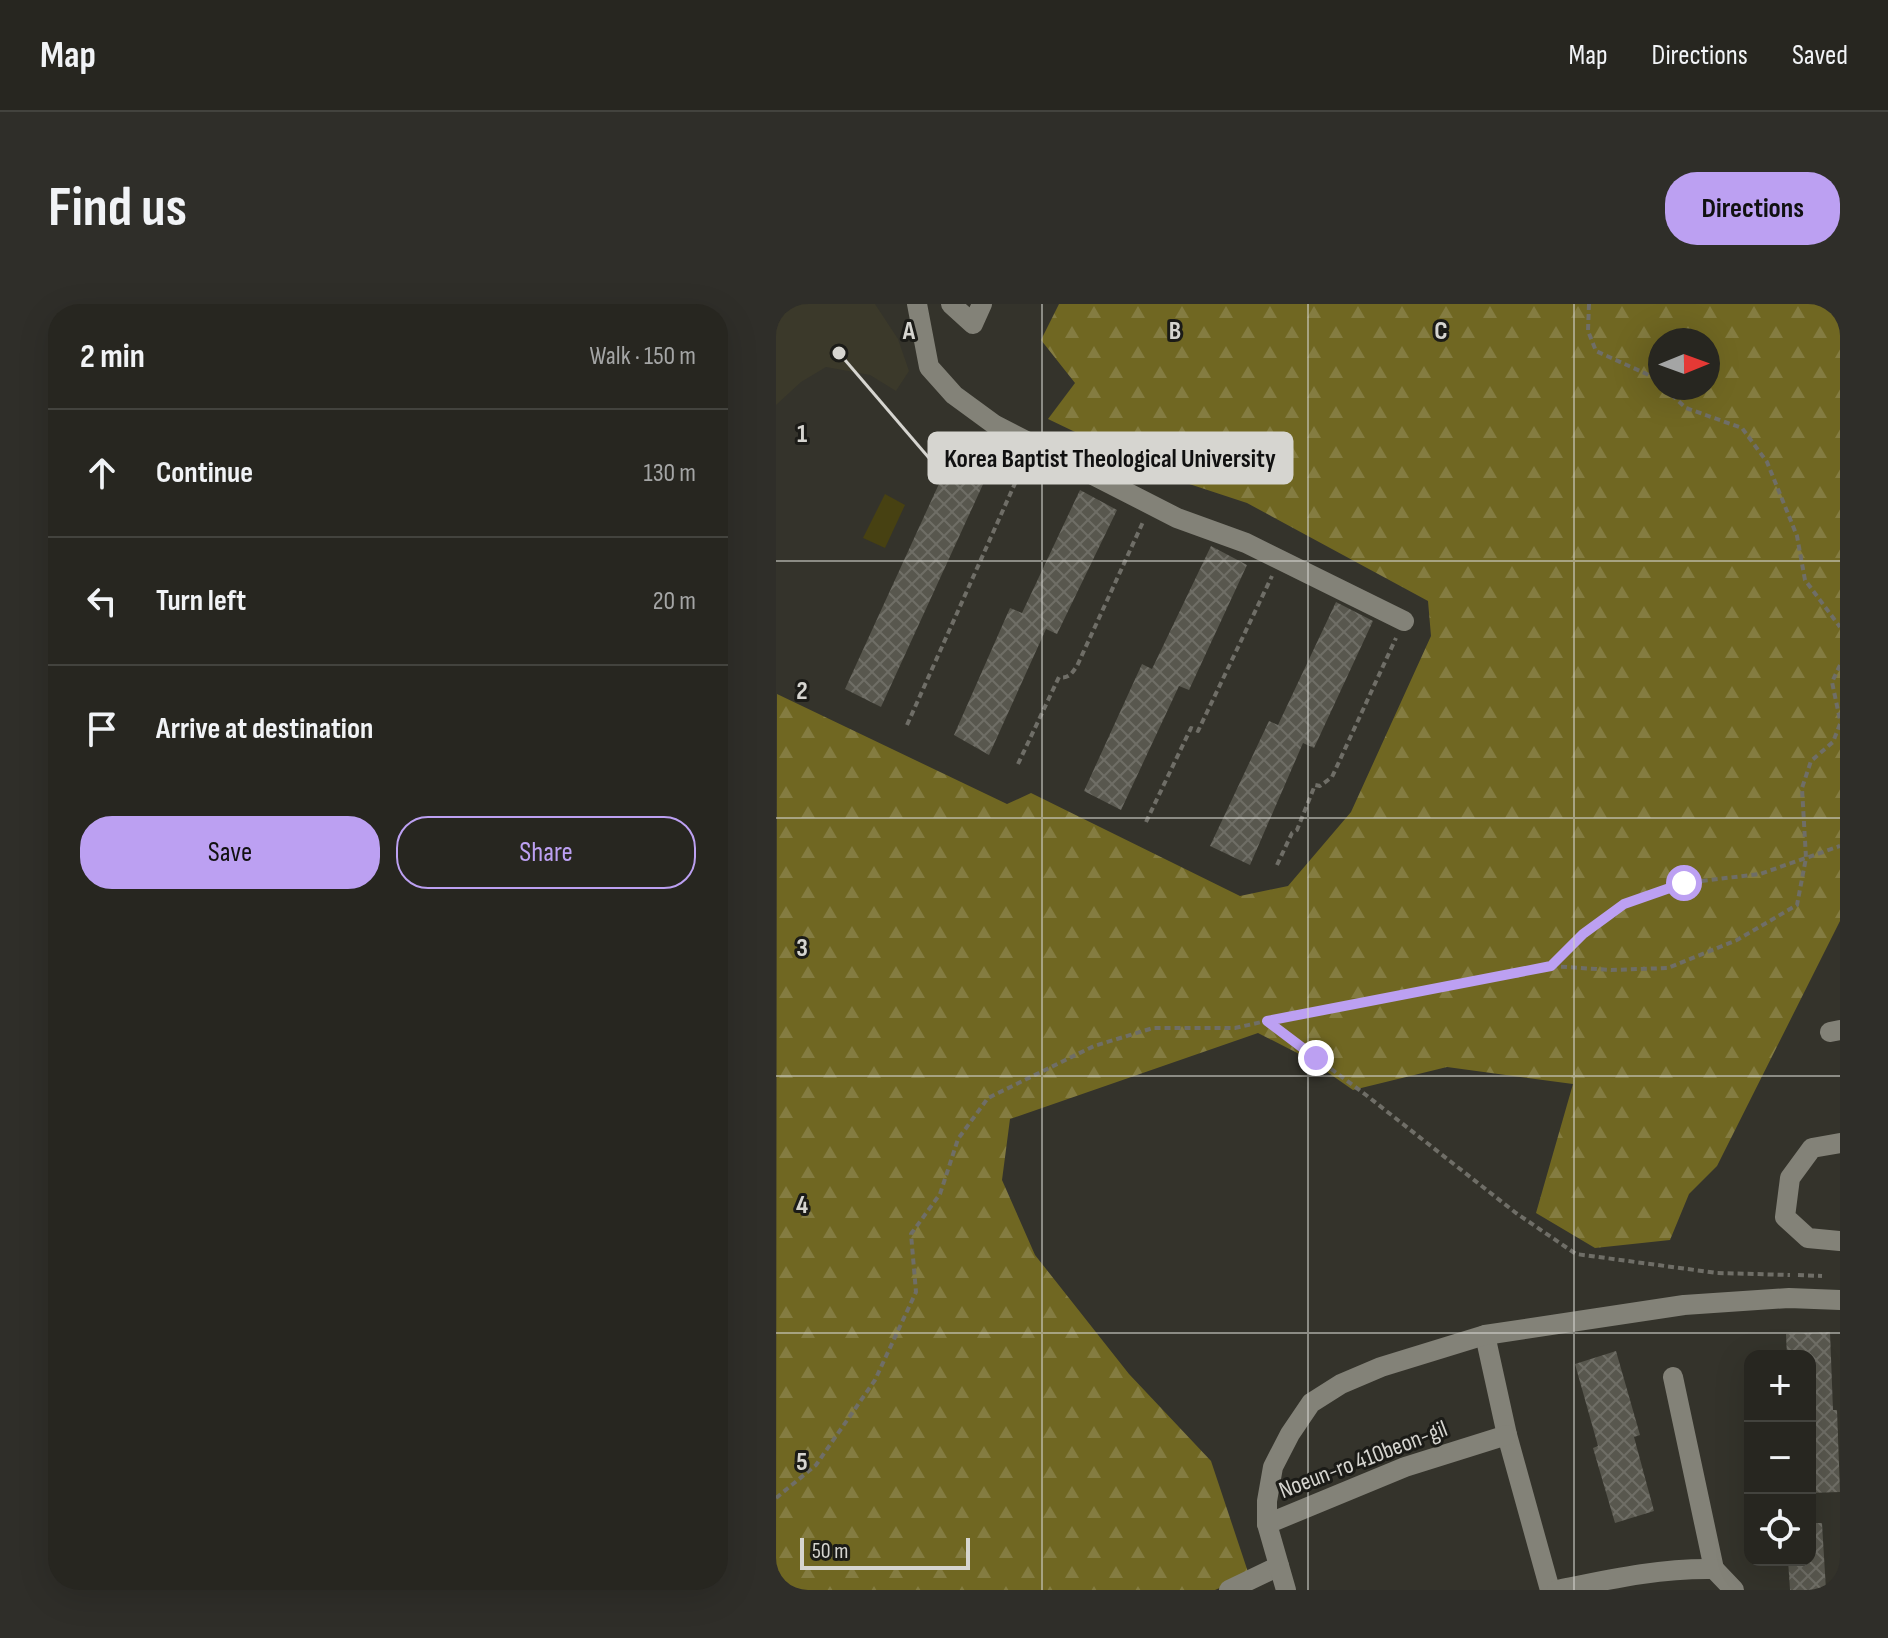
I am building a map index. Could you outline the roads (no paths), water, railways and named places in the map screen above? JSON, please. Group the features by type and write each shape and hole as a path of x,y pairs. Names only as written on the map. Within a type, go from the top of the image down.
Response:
{"street":[{"path":"917,304 929,367 942,385 995,425 1151,505 1187,522 1246,543 1404,621"},
{"path":"951,304 973,324 982,304"},
{"path":"1840,1143 1812,1148 1790,1178 1785,1217 1808,1238 1840,1241"},
{"name":"Noeun-ro 410beon-gil","path":"1507,1435 1405,1467 1267,1524 1267,1501 1273,1467 1311,1403 1341,1384 1381,1367 1485,1335 1684,1305 1789,1298 1840,1300"},
{"path":"1485,1335 1507,1435 1550,1590"},
{"path":"1673,1377 1714,1569 1734,1590"},
{"path":"1267,1524 1286,1590"},
{"path":"1229,1590 1279,1566"},
{"path":"1557,1590 1652,1571 1714,1569"}],"place":[{"name":"Korea Baptist Theological University","path":"839,353"}]}
